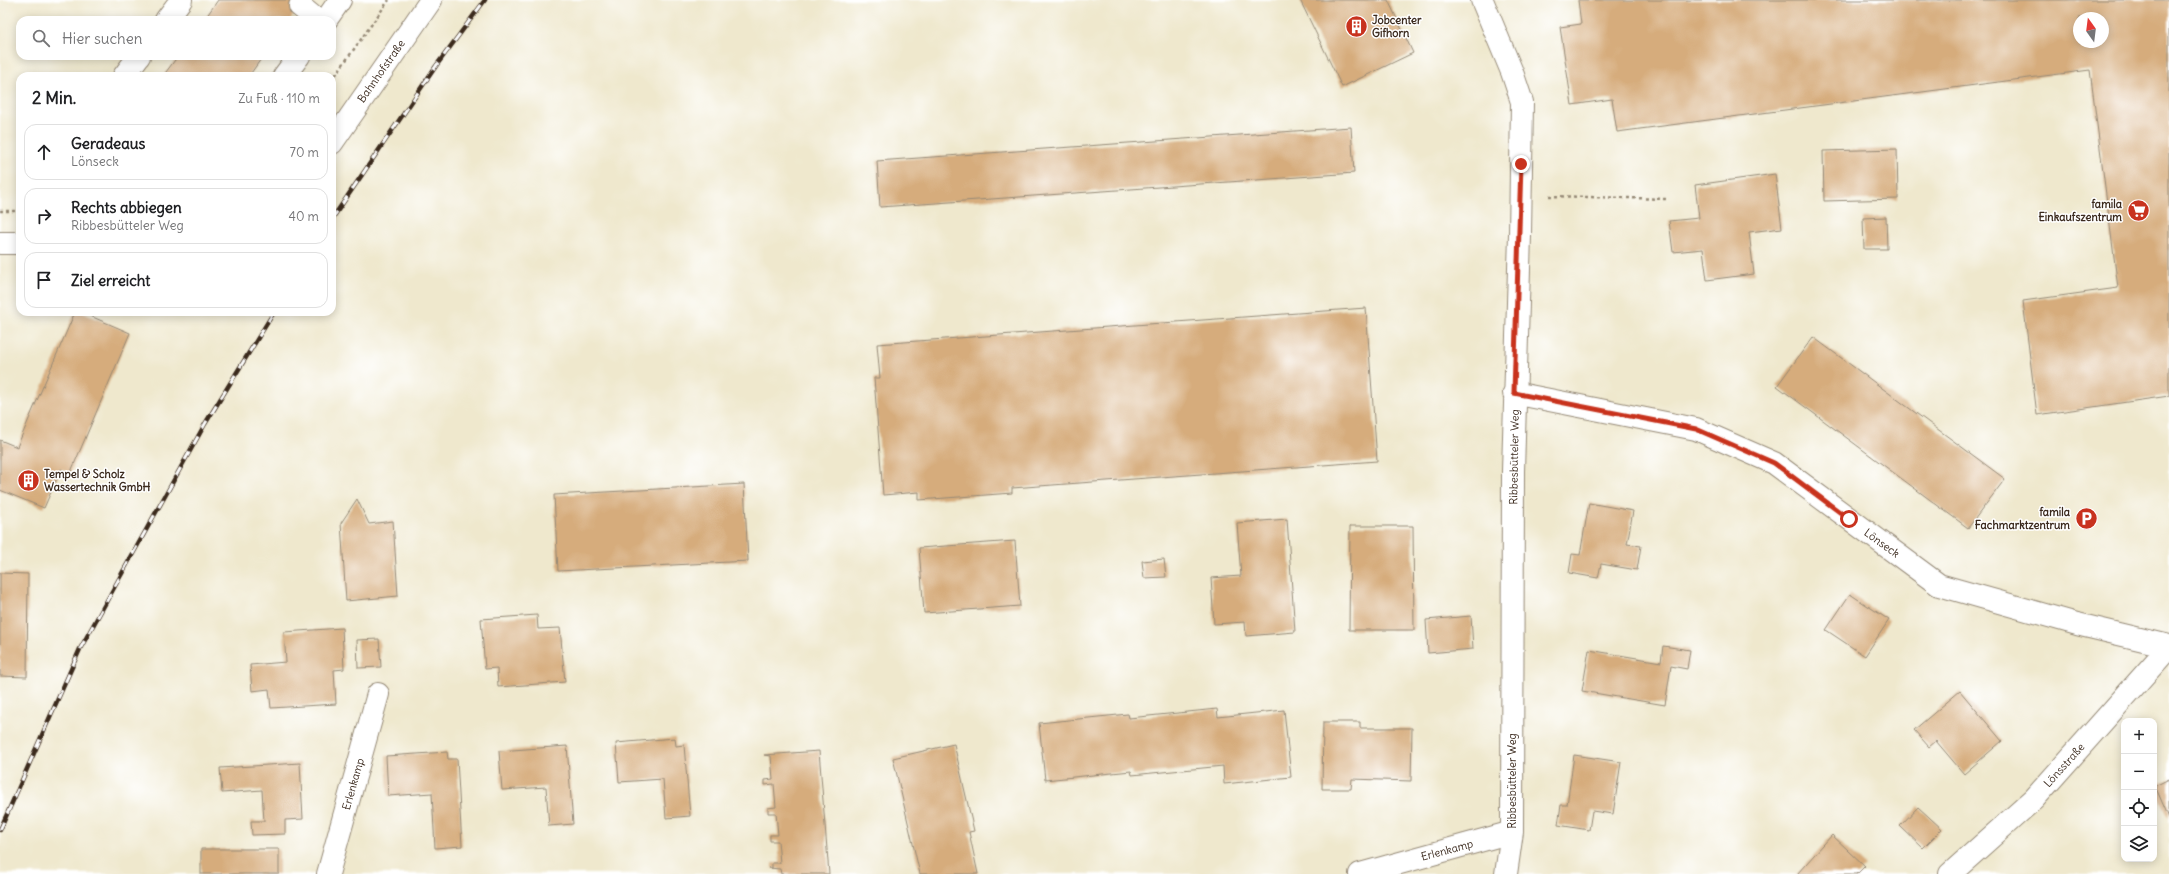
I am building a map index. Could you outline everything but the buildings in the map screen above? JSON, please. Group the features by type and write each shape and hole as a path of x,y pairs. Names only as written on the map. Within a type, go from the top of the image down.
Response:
{"street":[{"path":"169,16 181,0"},
{"path":"329,16 340,0"},
{"name":"Bahnhofstraße","path":"336,137 431,0"},
{"name":"Ribbesbütteler Weg","path":"1482,0 1512,72 1522,102 1520,235 1514,393 1512,832 1506,874"},
{"path":"300,6 312,16"},
{"path":"127,72 136,60"},
{"path":"287,72 296,60"},
{"path":"0,243 16,243"},
{"name":"Lönseck","path":"1514,393 1696,429 1774,463 1939,585 2077,624 2169,646"},
{"name":"Lönsstraße","path":"1950,874 2034,799 2169,646"},
{"name":"Erlenkamp","path":"328,874 378,694"},
{"name":"Erlenkamp","path":"1360,874 1512,832"}],"path":[{"path":"336,74 389,0"},
{"path":"1544,196 1668,199"},
{"path":"0,211 16,211"}],"railway":[{"path":"336,213 436,66 485,0"},
{"path":"0,830 80,649 205,424 272,316"}],"place":[{"name":"Jobcenter Gifhorn","path":"1356,26"},
{"name":"famila Einkaufszentrum","path":"2138,210"},
{"name":"Tempel & Scholz Wassertechnik GmbH","path":"28,480"},
{"name":"famila Fachmarktzentrum","path":"2086,518"}],"route":[{"path":"1521,164 1514,393 1696,429 1774,463 1849,519"}]}
